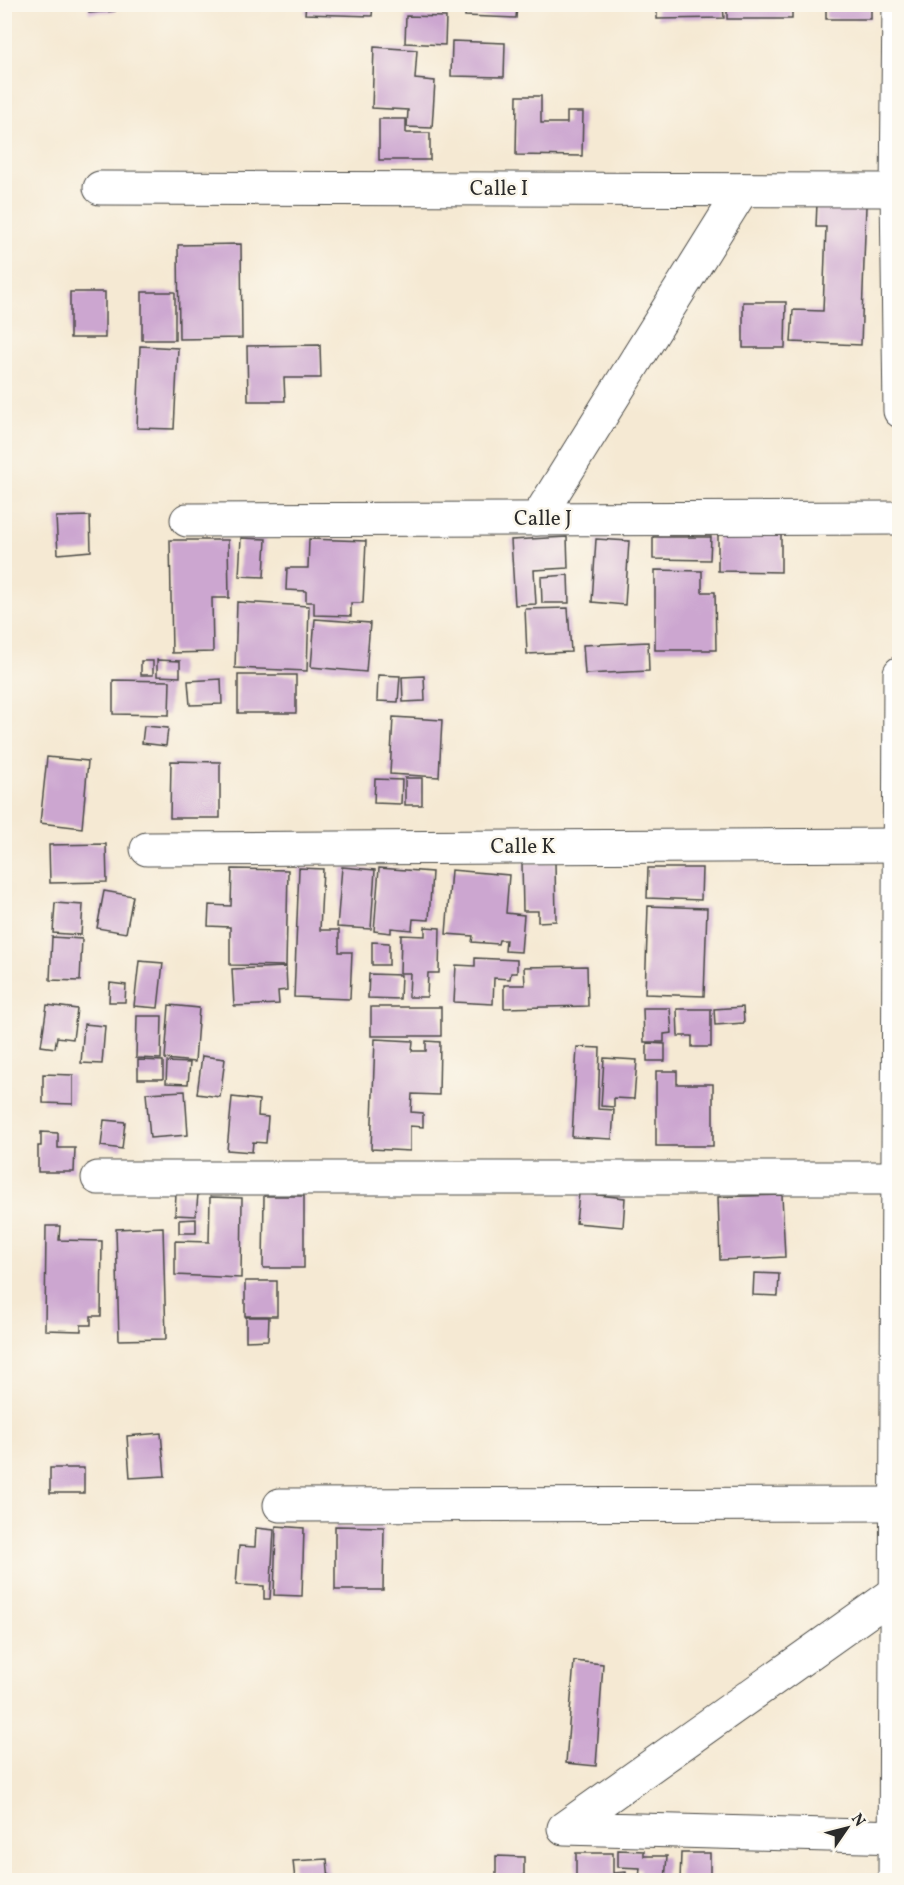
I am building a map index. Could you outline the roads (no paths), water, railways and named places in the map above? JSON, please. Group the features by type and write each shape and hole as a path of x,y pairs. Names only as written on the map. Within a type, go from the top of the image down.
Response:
{"street":[{"path":"899,4 897,190 900,411"},
{"name":"Calle I","path":"100,188 897,190"},
{"path":"537,519 742,190"},
{"name":"Calle J","path":"187,520 900,518"},
{"path":"895,1881 897,1837 900,673"},
{"name":"Calle K","path":"147,849 899,845"},
{"path":"98,1178 898,1178"},
{"path":"280,1505 898,1503"},
{"path":"896,1592 564,1828 897,1837"}]}
